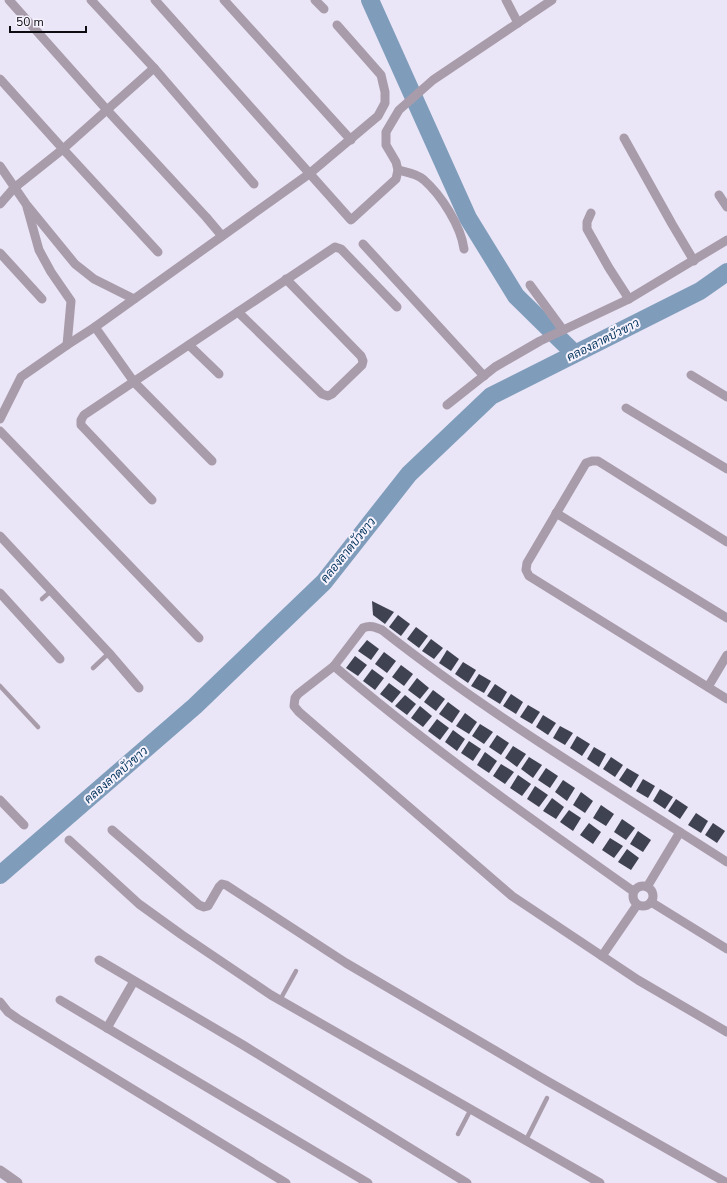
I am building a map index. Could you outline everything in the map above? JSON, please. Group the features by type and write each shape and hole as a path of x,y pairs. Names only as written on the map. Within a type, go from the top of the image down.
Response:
{"street":[{"path":"10,0 107,110 222,236"},
{"path":"91,0 154,68 254,184"},
{"path":"155,0 351,220 396,178 398,170 396,162 386,145 386,132 399,110 433,80 552,0"},
{"path":"224,0 351,140"},
{"path":"315,0 324,9"},
{"path":"506,0 518,24"},
{"path":"0,419 21,377 95,327 309,174 378,116 385,103 385,92 381,75 337,25"},
{"path":"0,204 14,188 63,150 154,68"},
{"path":"0,79 63,150 158,252"},
{"path":"624,138 694,261"},
{"path":"0,166 26,204 75,264 94,279 134,299"},
{"path":"398,170 423,178 444,202 463,238 464,248"},
{"path":"719,194 727,207"},
{"path":"26,204 39,250 51,272 72,302 67,345"},
{"path":"591,213 587,222 587,228 609,268 629,299"},
{"path":"447,405 495,367 540,341 629,299 727,240"},
{"path":"363,244 484,376"},
{"path":"152,500 81,425 81,420 84,415 335,247 341,249 397,307"},
{"path":"0,253 42,299"},
{"path":"238,312 322,394 328,396 332,394 362,365 363,361 361,356 286,279"},
{"path":"530,285 566,329"},
{"path":"95,327 134,382 212,461"},
{"path":"189,345 219,374"},
{"path":"691,375 727,397"},
{"path":"626,408 727,469"},
{"path":"0,431 199,638"},
{"path":"727,542 598,462 592,461 586,463 527,562 526,570 529,576 727,698"},
{"path":"556,513 727,618"},
{"path":"0,536 109,653 139,688"},
{"path":"0,593 60,659"},
{"path":"727,862 482,705 425,664 382,630 375,627 368,626 363,628 334,666 295,698 294,706 299,712 512,896 638,980 727,1032"},
{"path":"708,687 727,655"},
{"path":"334,666 441,753 540,826 633,891"},
{"path":"0,800 24,824"},
{"path":"112,830 199,905 204,907 208,906 219,887 222,884 226,885 346,963 727,1183"},
{"path":"647,887 680,832"},
{"path":"69,840 139,904 237,973 280,1000 600,1183"},
{"path":"641,885 647,887 652,892 653,899 645,906 637,905 632,899 633,891 641,885"},
{"path":"651,902 727,949"},
{"path":"602,956 637,905"},
{"path":"99,960 428,1157 467,1183"},
{"path":"107,1028 134,981"},
{"path":"60,1000 368,1183"},
{"path":"0,1002 8,1012 18,1019 286,1183"},
{"path":"0,1171 17,1183"}],"lane":[{"path":"42,599 51,591"},
{"path":"93,668 109,653"},
{"path":"0,686 38,727"},
{"path":"280,1000 296,971"},
{"path":"526,1140 547,1098"},
{"path":"458,1134 471,1109"}],"building":[{"path":"372,601 394,612 385,624 373,615"},
{"path":"398,615 410,624 401,636 389,627"},
{"path":"416,627 428,636 419,648 407,639"},
{"path":"431,639 443,648 434,659 422,651"},
{"path":"367,640 379,649 371,660 358,651"},
{"path":"447,650 459,659 451,671 439,663"},
{"path":"384,652 396,661 387,673 375,664"},
{"path":"355,656 367,665 358,676 346,668"},
{"path":"463,662 476,670 468,683 455,674"},
{"path":"401,665 413,674 404,686 392,677"},
{"path":"372,669 384,678 375,690 363,681"},
{"path":"479,674 491,681 484,693 471,686"},
{"path":"417,678 429,688 420,699 408,690"},
{"path":"389,683 401,692 392,703 380,694"},
{"path":"495,684 507,692 500,704 487,696"},
{"path":"433,690 445,699 436,711 424,702"},
{"path":"511,694 523,702 516,714 503,706"},
{"path":"405,695 416,704 407,715 395,706"},
{"path":"448,702 460,711 452,723 439,714"},
{"path":"528,705 540,712 532,724 520,717"},
{"path":"420,706 432,716 423,727 411,718"},
{"path":"465,713 477,722 469,734 456,726"},
{"path":"543,715 556,723 548,735 536,727"},
{"path":"437,719 449,728 440,740 428,731"},
{"path":"480,724 493,732 484,744 472,736"},
{"path":"560,726 573,733 565,745 553,738"},
{"path":"453,730 465,739 457,751 445,742"},
{"path":"497,735 509,743 501,755 489,747"},
{"path":"577,736 590,744 582,756 570,748"},
{"path":"469,741 481,749 473,761 461,753"},
{"path":"513,746 526,754 517,767 505,758"},
{"path":"594,747 606,754 599,767 587,759"},
{"path":"485,752 497,761 489,773 477,765"},
{"path":"529,757 542,765 533,778 521,769"},
{"path":"611,757 623,765 615,777 603,769"},
{"path":"501,764 514,772 505,784 493,776"},
{"path":"546,768 558,776 550,788 538,780"},
{"path":"627,768 639,775 631,788 619,780"},
{"path":"518,775 531,784 522,796 510,788"},
{"path":"643,779 655,786 648,798 636,791"},
{"path":"563,780 575,788 567,801 555,792"},
{"path":"535,786 548,795 539,807 527,799"},
{"path":"660,789 673,797 665,809 653,801"},
{"path":"581,792 593,801 585,813 573,805"},
{"path":"552,798 564,807 556,819 543,811"},
{"path":"676,799 688,807 680,819 668,811"},
{"path":"601,805 614,814 606,826 593,818"},
{"path":"569,810 581,818 573,831 560,822"},
{"path":"696,813 708,821 701,833 688,825"},
{"path":"622,819 635,828 626,840 614,832"},
{"path":"589,823 601,832 593,844 580,835"},
{"path":"713,823 725,831 717,843 705,835"},
{"path":"638,831 651,840 643,852 630,844"},
{"path":"610,838 623,846 614,858 602,850"},
{"path":"627,849 639,858 631,870 618,862"}],"waterway":[{"path":"370,0 468,218 516,296 574,353"},
{"name":"คลองลาดบัวขาว","path":"0,875 195,706 324,582 409,474 491,396 700,291 727,272"}]}
